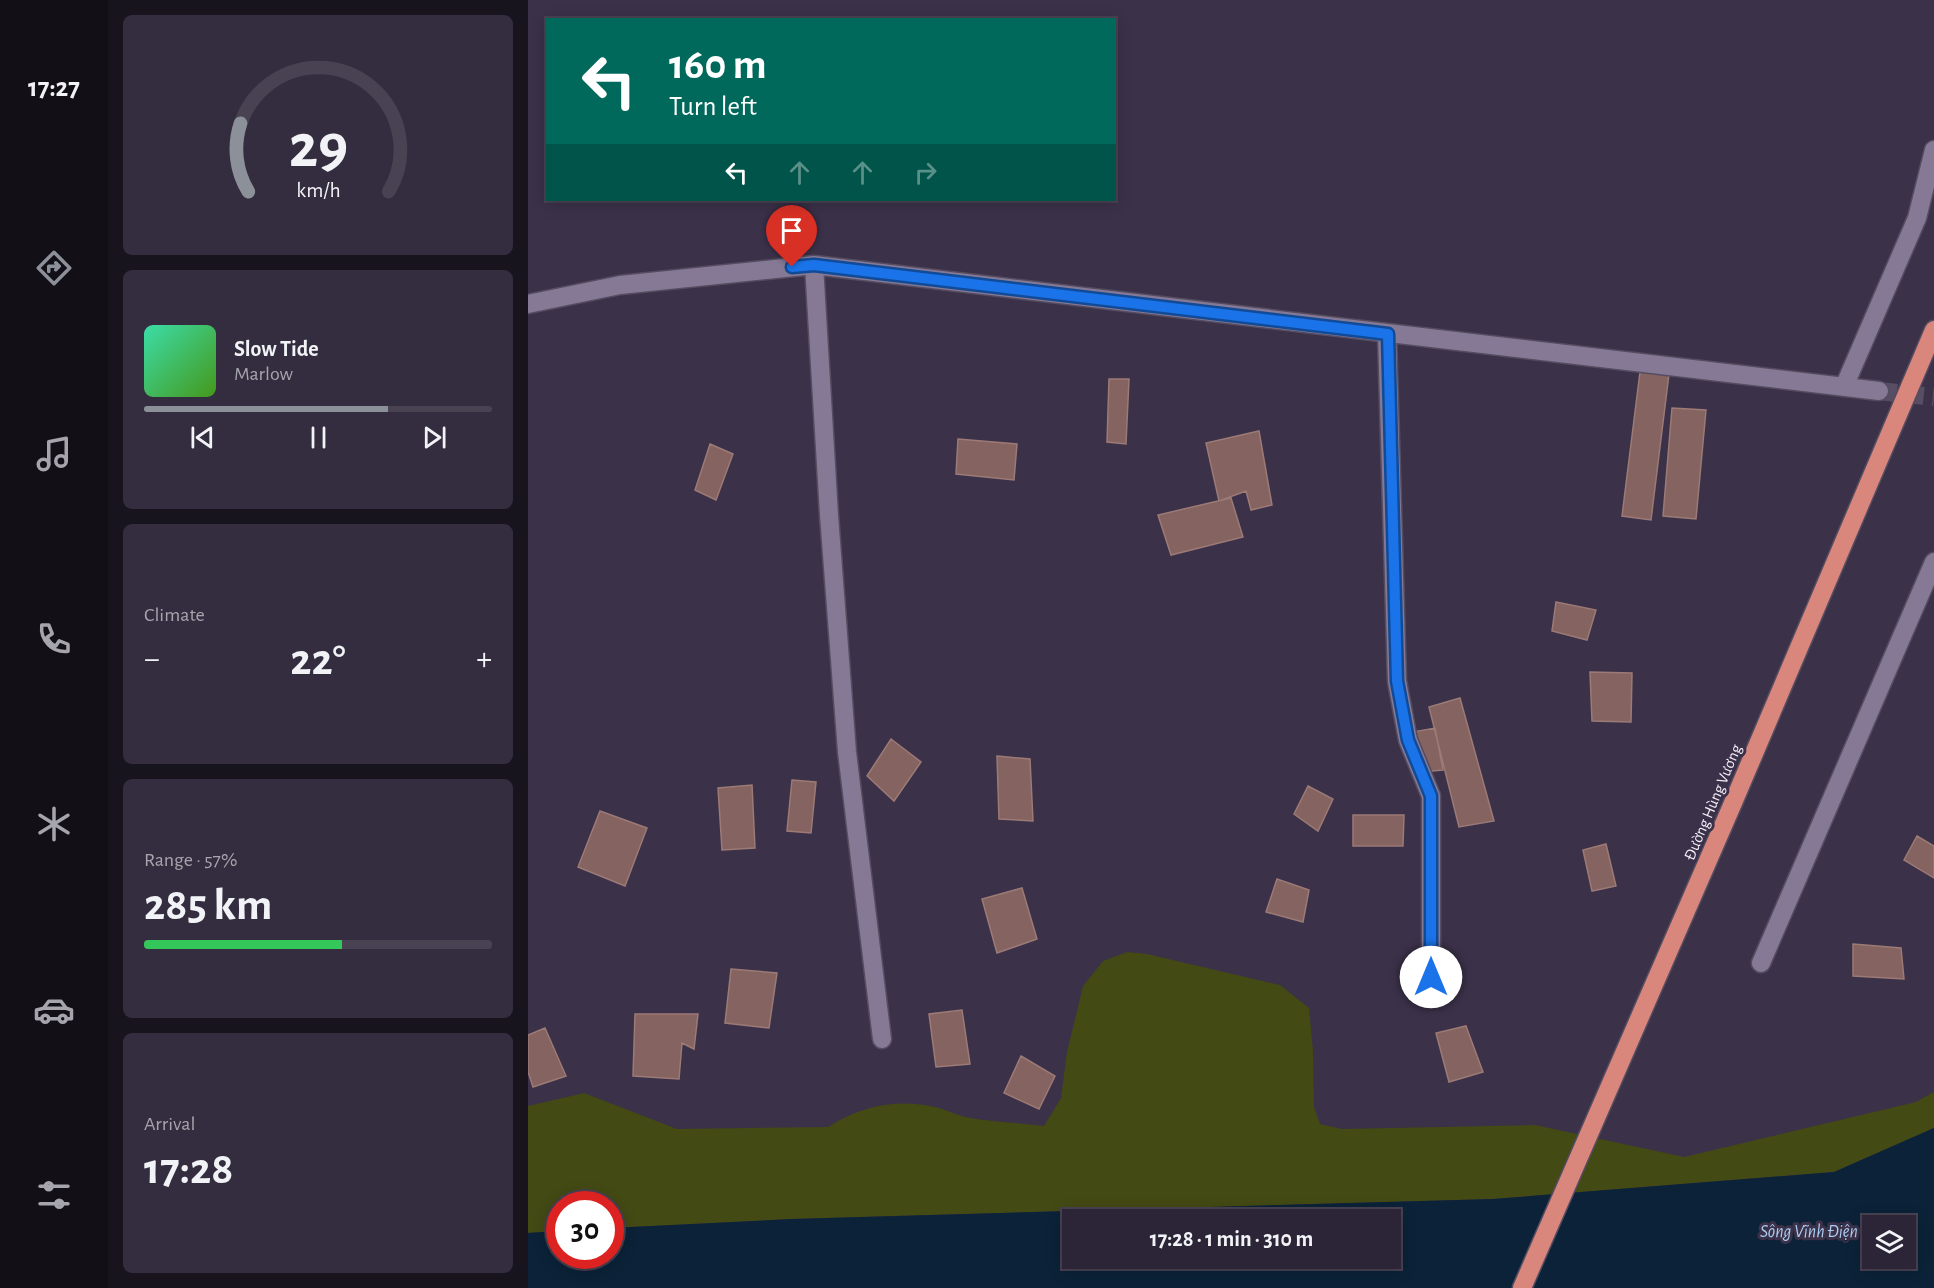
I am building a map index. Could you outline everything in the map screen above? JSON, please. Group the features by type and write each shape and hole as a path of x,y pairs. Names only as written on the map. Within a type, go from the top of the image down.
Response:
{"highway":[{"name":"Đường Hùng Vương","path":"1522,1288 1733,803 1934,330"}],"street":[{"path":"1844,387 1917,218 1934,150"},
{"path":"528,304 620,285 814,265 1879,391"},
{"path":"814,265 829,515 847,752 882,1039"},
{"path":"1388,334 1397,681 1408,740 1431,796 1431,977"},
{"path":"1761,963 1934,562"}],"green space":[{"path":"1127,952 1147,954 1280,985 1309,1008 1313,1051 1314,1107 1320,1124 1342,1129 1535,1125 1684,1157 1916,1102 1934,1092 1934,1128 1834,1172 1493,1199 1142,1209 1062,1209 1062,1211 792,1219 624,1227 624,1191 546,1191 546,1232 528,1233 528,1106 584,1093 677,1129 828,1127 854,1113 895,1104 924,1105 970,1118 1044,1126 1061,1098 1067,1052 1083,986 1103,961"}],"water":[{"name":"Sông Vĩnh Điện","path":"1934,1128 1934,1288 528,1288 528,1233 546,1232 546,1269 624,1269 624,1227 792,1219 1062,1211 1062,1269 1401,1269 1401,1209 1142,1209 1493,1199 1834,1172"}],"building":[{"path":"1640,372 1669,374 1651,520 1622,516"},
{"path":"1109,379 1129,379 1126,444 1107,442"},
{"path":"1672,408 1706,410 1696,519 1663,516"},
{"path":"1259,431 1272,505 1251,510 1246,491 1219,501 1206,443"},
{"path":"958,439 1017,444 1014,480 956,474"},
{"path":"710,444 733,454 716,500 695,490"},
{"path":"1231,498 1243,537 1171,555 1158,515"},
{"path":"1556,602 1596,610 1587,640 1552,631"},
{"path":"1590,672 1632,673 1631,722 1592,721"},
{"path":"1460,698 1494,821 1459,827 1429,707"},
{"path":"1435,728 1443,770 1421,772 1407,733"},
{"path":"891,739 921,762 894,801 867,776"},
{"path":"997,756 1030,759 1033,821 999,819"},
{"path":"792,780 816,782 811,833 787,831"},
{"path":"752,785 755,848 722,850 718,788"},
{"path":"1308,786 1333,799 1318,831 1294,814"},
{"path":"600,811 647,828 625,886 578,867"},
{"path":"1353,815 1404,815 1403,846 1353,846"},
{"path":"1917,836 1934,846 1934,878 1904,860"},
{"path":"1606,844 1616,886 1592,891 1583,850"},
{"path":"1277,879 1309,890 1303,922 1266,912"},
{"path":"1022,888 1037,939 997,953 982,899"},
{"path":"1853,944 1901,948 1904,979 1853,976"},
{"path":"731,969 777,973 769,1028 725,1023"},
{"path":"962,1010 970,1064 936,1067 929,1014"},
{"path":"635,1014 698,1014 694,1049 682,1043 679,1079 633,1076"},
{"path":"1466,1026 1483,1072 1449,1082 1436,1033"},
{"path":"545,1028 566,1076 533,1087 528,1072 528,1035"},
{"path":"1021,1056 1055,1076 1039,1109 1004,1093"}],"tunnel":[{"path":"1879,391 1934,397"}],"route":[{"path":"792,267 814,265 1388,334 1397,681 1408,740 1431,796 1431,977"}]}
